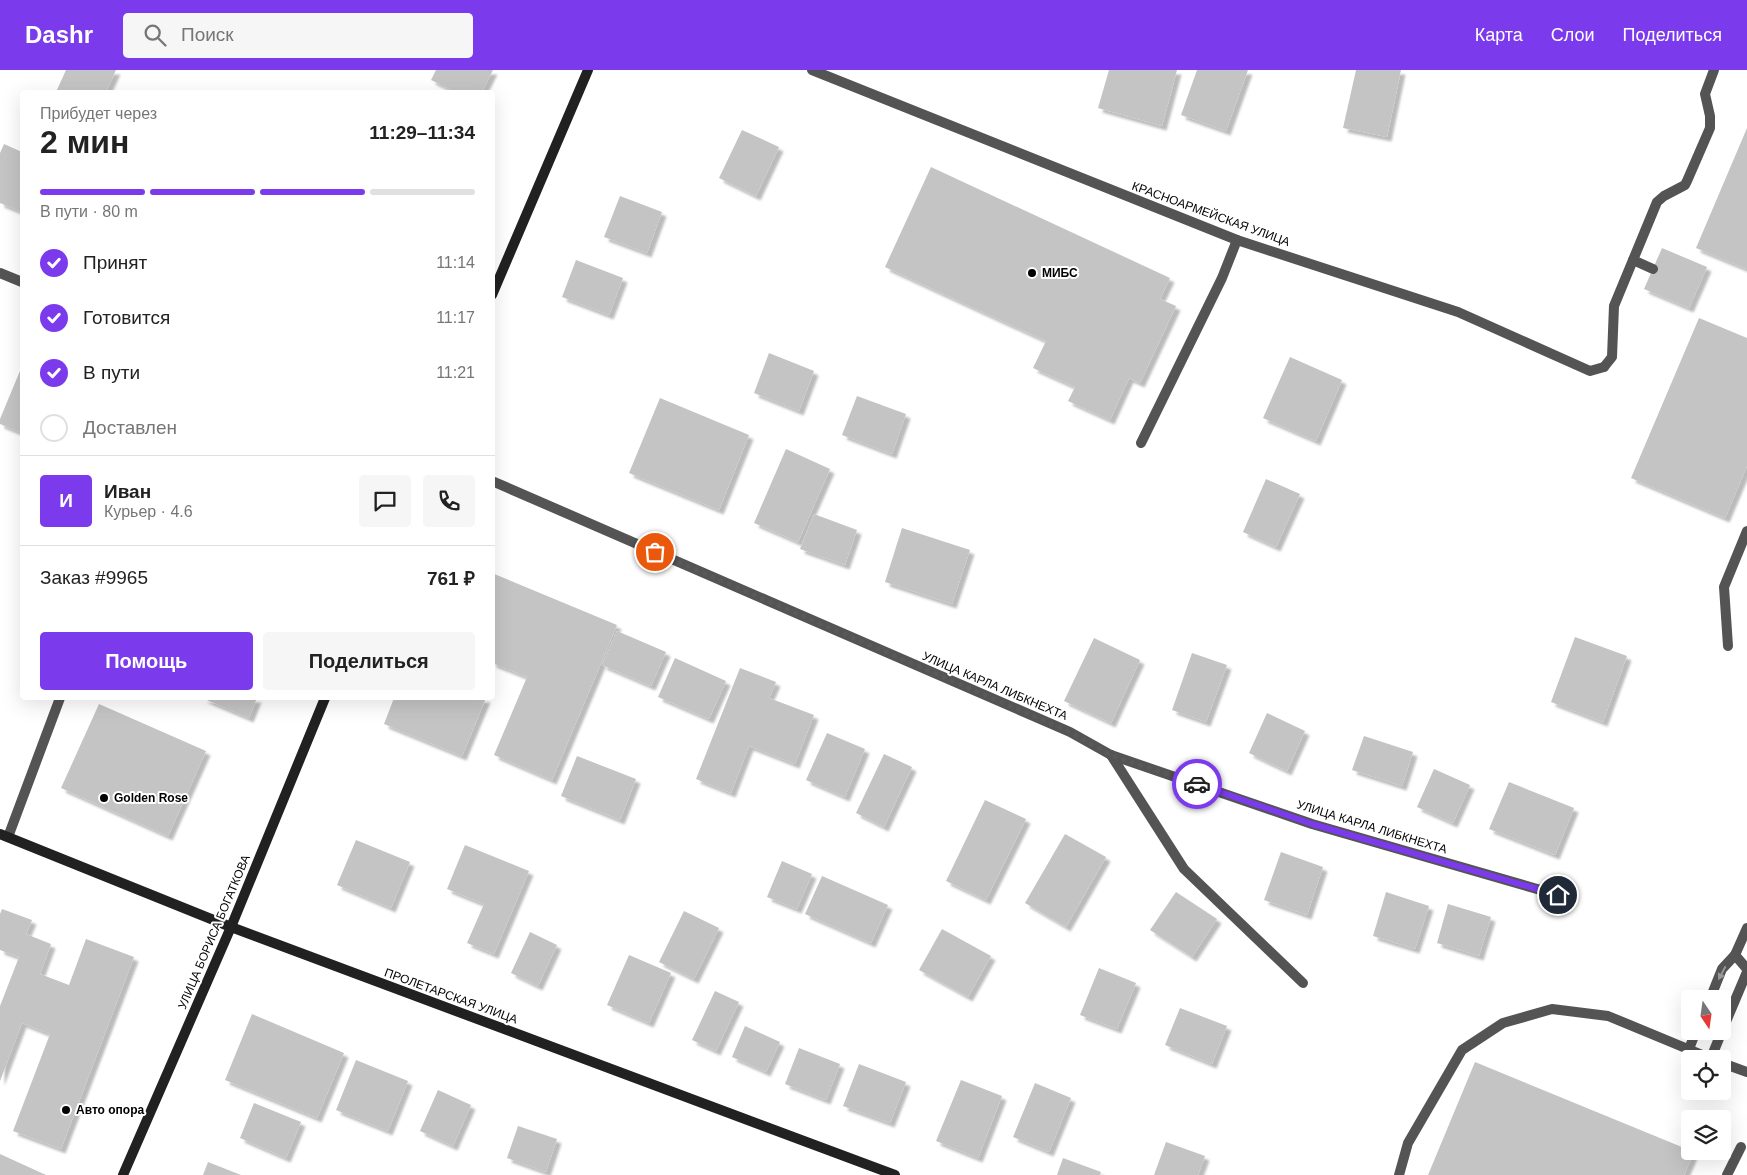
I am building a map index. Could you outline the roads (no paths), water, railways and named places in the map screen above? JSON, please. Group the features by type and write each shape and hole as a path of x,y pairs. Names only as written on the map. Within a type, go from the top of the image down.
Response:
{"main road":[{"path":"495,289 588,70"},
{"name":"УЛИЦА БОРИСА БОГАТКОВА","path":"123,1175 231,927 324,700"},
{"name":"ПРОЛЕТАРСКАЯ УЛИЦА","path":"4,835 231,927 895,1175"}],"street":[{"name":"КРАСНОАРМЕЙСКАЯ УЛИЦА","path":"812,70 1237,240 1458,312 1590,371 1604,367 1612,357 1614,306 1633,260"},
{"path":"1653,269 1633,260 1657,202 1660,198 1685,185 1710,128 1710,116 1705,94 1714,70"},
{"path":"1141,444 1222,278 1237,240"},
{"path":"0,273 20,281"},
{"name":"УЛИЦА КАРЛА ЛИБКНЕХТА","path":"495,482 1070,732 1110,755 1312,824 1558,895"},
{"path":"1728,646 1724,586 1747,531"},
{"path":"4,835 59,700"},
{"path":"1110,755 1184,869 1303,983"},
{"path":"1714,990 1722,969 1736,955 1747,928"},
{"path":"1731,1009 1747,971 1736,955"},
{"path":"1398,1175 1408,1143 1462,1050 1503,1023 1552,1009 1608,1016 1689,1049 1692,1040"},
{"path":"1731,1066 1747,1072"},
{"path":"1727,1175 1741,1147"}],"place":[{"name":"МИБС","path":"1032,273"},
{"name":"Golden Rose","path":"104,798"},
{"name":"Авто опора","path":"66,1110"}]}
